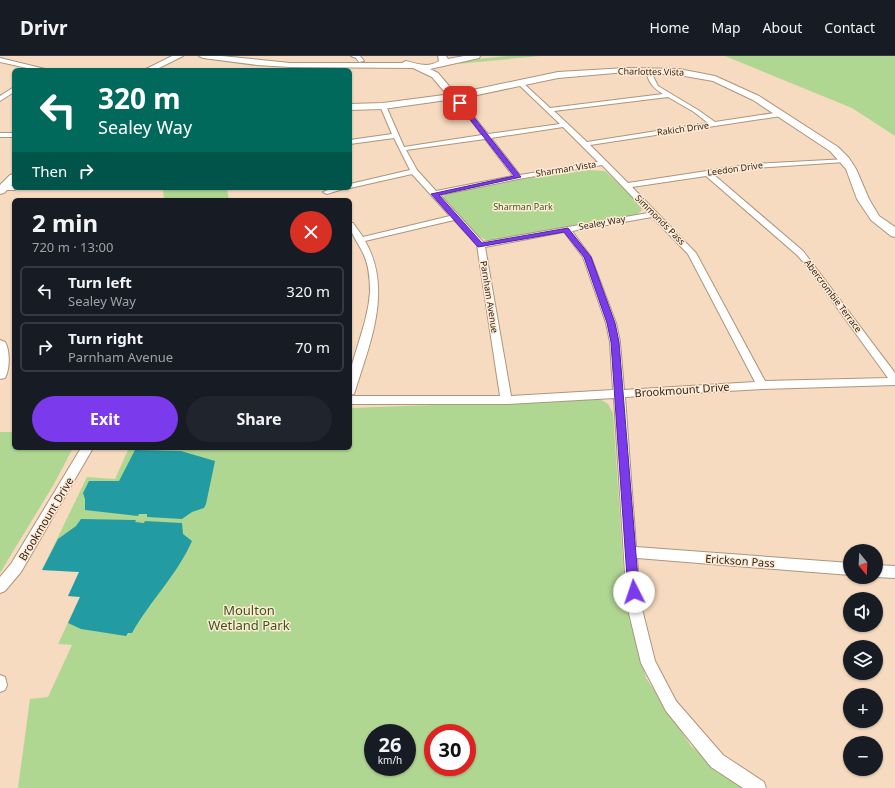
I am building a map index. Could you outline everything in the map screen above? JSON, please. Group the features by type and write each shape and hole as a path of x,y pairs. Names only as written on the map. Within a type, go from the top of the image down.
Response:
{"street":[{"path":"142,68 163,56"},
{"path":"152,68 179,56"},
{"path":"203,56 256,63 290,65 392,65 416,67 429,67 442,61 476,56"},
{"path":"246,56 293,60 361,61 407,56 405,59 406,62 435,75 451,100 460,96 486,137 518,177"},
{"path":"354,56 358,57 361,61"},
{"path":"0,60 34,68"},
{"path":"442,61 440,75 446,92"},
{"name":"Charlottes Vista","path":"460,96 558,75 626,70 679,72 715,79 756,98 834,149 845,160 851,169 864,200 875,218 895,233"},
{"path":"649,70 650,76 656,87 696,111 714,124"},
{"name":"Simmonds Pass","path":"520,83 566,125 692,253 762,385"},
{"path":"0,99 12,90"},
{"path":"352,107 383,106 446,92"},
{"path":"550,110 668,95"},
{"name":"Parnham Avenue","path":"383,106 402,149 414,171 480,245 506,400"},
{"name":"Rakich Drive","path":"584,144 781,114"},
{"path":"402,149 566,125"},
{"path":"0,135 12,135"},
{"path":"352,142 396,136"},
{"name":"Leedon Drive","path":"626,186 707,172 753,166 845,160"},
{"name":"Sharman Vista","path":"434,194 518,177 604,164"},
{"path":"352,186 414,171"},
{"name":"Abercrombie Terrace","path":"707,172 805,258 895,381"},
{"path":"6,189 12,180"},
{"name":"Sealey Way","path":"480,245 654,214"},
{"path":"361,240 456,217"},
{"path":"352,227 361,240 371,262 374,285 371,317 352,384"},
{"path":"566,230 587,257 611,323 615,342 634,605 648,663 671,706 717,760 758,788"},
{"path":"0,345 0,374"},
{"name":"Brookmount Drive","path":"352,400 506,400 762,385 895,381"},
{"name":"Brookmount Drive","path":"0,587 16,568 86,450"},
{"name":"Erickson Pass","path":"631,552 843,568"},
{"path":"883,571 895,572"}],"green space":[{"path":"507,56 540,56 458,64 468,60"},
{"path":"725,56 895,56 895,136 852,108"},
{"name":"Sharman Park","path":"589,170 605,171 642,206 641,211 636,215 494,240 486,240 478,236 443,199 444,195 521,179"},
{"path":"163,190 227,190 229,198 164,198"},
{"name":"Moulton Wetland Park","path":"600,399 608,404 613,413 626,606 646,678 691,746 744,788 18,788 30,699 48,697 72,645 58,644 80,597 68,596 79,572 42,570 87,477 115,479 128,450 352,450 352,408"},
{"path":"0,432 12,432 12,450 72,450 54,484 0,573"}],"water":[{"path":"135,450 181,451 215,461 204,508 192,512 182,519 147,517 147,514 139,514 138,516 85,510 85,499 83,493 89,481 119,481"},
{"path":"81,519 136,520 135,522 144,523 145,521 182,523 183,534 192,541 171,577 132,633 128,633 126,636 81,629 68,623 80,597 68,596 79,572 42,570 58,539 76,526"}],"route":[{"path":"460,103 518,177 434,194 480,245 566,230 587,257 611,323 615,342 634,592"}]}
